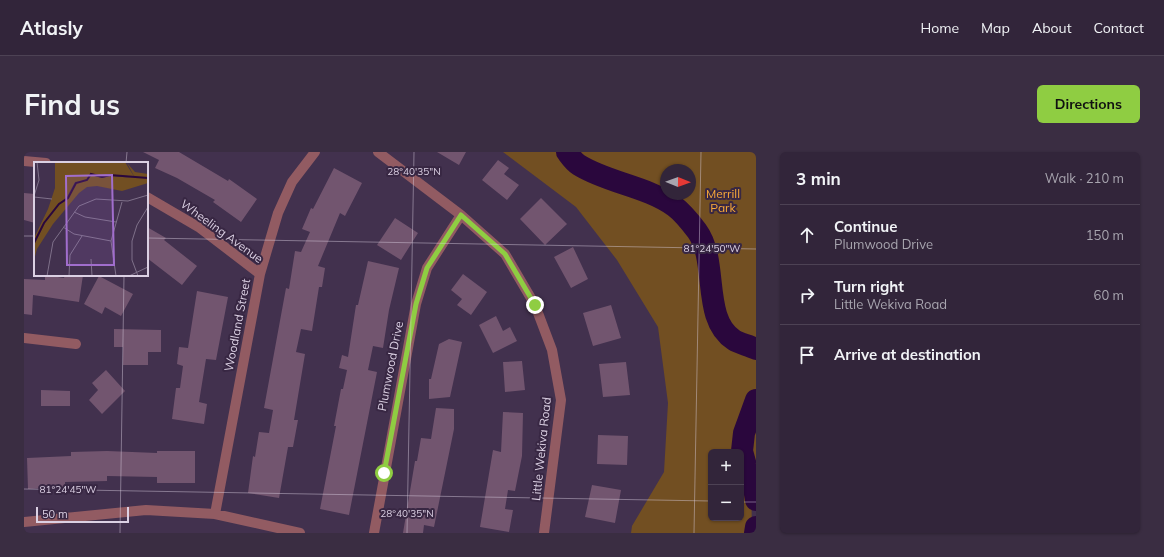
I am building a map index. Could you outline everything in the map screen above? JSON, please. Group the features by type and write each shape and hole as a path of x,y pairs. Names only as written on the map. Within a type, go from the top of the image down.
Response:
{"street":[{"name":"Woodland Street","path":"215,514 260,274 278,212 292,182 315,152"},
{"name":"Little Wekiva Road","path":"378,152 461,215 505,254 535,305 552,350 562,400 544,533"},
{"path":"24,161 35,162"},
{"name":"Wheeling Avenue","path":"148,198 200,228 260,274"},
{"name":"Plumwood Drive","path":"374,533 416,304 427,268 461,215"},
{"path":"24,338 76,344"},
{"path":"24,522 146,510 215,514 300,533"}],"green space":[{"path":"503,152 567,152 576,163 675,207 701,234 718,320 730,340 756,350 756,390 746,409 738,449 708,449 708,521 744,521 744,470 749,488 752,515 751,533 631,533 632,526 664,472 668,403 658,327 617,260 576,207"},
{"name":"Merrill Park","path":"575,152 756,152 756,344 735,336 723,318 707,231 679,203 672,200 696,200 696,164 660,164 660,195 580,159"},
{"path":"756,403 756,492 753,474 743,449 752,410"}],"building":[{"path":"143,152 179,152 228,181 229,179 257,199 241,222 213,202 215,200 177,178 155,168 159,160"},
{"path":"437,152 466,152 459,165"},
{"path":"498,160 509,168 504,174 519,185 507,200 482,180"},
{"path":"334,168 362,183 345,216 340,213 318,266 325,268 322,287 319,287 312,331 301,329 296,352 305,354 294,420 298,420 293,447 288,447 279,498 248,493 253,456 255,457 259,432 269,433 273,410 264,408 286,288 289,289 295,251 301,252 310,232 302,229 311,208 313,209"},
{"path":"24,193 34,194 34,223 24,220"},
{"path":"541,198 567,224 545,245 520,219"},
{"path":"395,218 418,233 401,260 377,245"},
{"path":"148,228 166,238 164,240 197,266 182,285 148,259"},
{"path":"573,247 588,279 571,288 554,257"},
{"path":"368,261 399,268 389,310 383,348 373,346 368,370 377,372 349,515 320,509 336,426 334,426 341,389 343,389 347,370 339,368 342,355 348,357 356,305 358,305"},
{"path":"463,274 487,292 471,315 457,305 462,299 451,290"},
{"path":"45,276 64,278 65,276 83,276 79,302 33,295 32,315 24,314 24,279 45,280"},
{"path":"99,276 133,294 121,316 105,307 102,314 84,304"},
{"path":"197,291 228,297 216,360 206,359 199,402 207,404 204,424 172,419 176,388 180,388 183,366 177,364 179,347 188,348"},
{"path":"611,305 621,338 593,346 583,313"},
{"path":"496,316 503,331 510,327 517,341 493,353 479,325"},
{"path":"114,329 161,330 161,352 148,352 148,365 123,365 123,347 114,347"},
{"path":"449,339 462,342 450,397 429,399 429,379 431,379 439,344"},
{"path":"522,361 525,390 505,392 503,362"},
{"path":"626,362 630,395 603,397 599,364"},
{"path":"106,370 125,391 102,414 89,400 98,390 92,383"},
{"path":"41,390 70,391 70,406 41,406"},
{"path":"436,408 454,409 454,429 434,527 424,525 423,533 403,533 415,461 417,461 421,438 431,439"},
{"path":"503,412 523,413 522,456 515,491 508,490 505,509 513,510 509,532 480,527 493,450 501,452"},
{"path":"598,435 628,436 627,465 597,464"},
{"path":"107,451 157,453 157,451 195,451 195,483 157,483 157,477 107,476 107,481 65,482 65,487 28,489 27,458 71,456 71,452"},
{"path":"592,485 621,490 615,523 585,517"}],"waterway":[{"path":"567,152 577,164 590,171 663,199 683,214 697,231 704,243 717,318 724,331 734,340 756,349"},
{"path":"756,400 744,433 742,451 746,466 752,476 756,500"},
{"path":"755,533 756,527"}],"route":[{"path":"384,473 416,304 427,268 461,215 505,254 535,305"}]}
